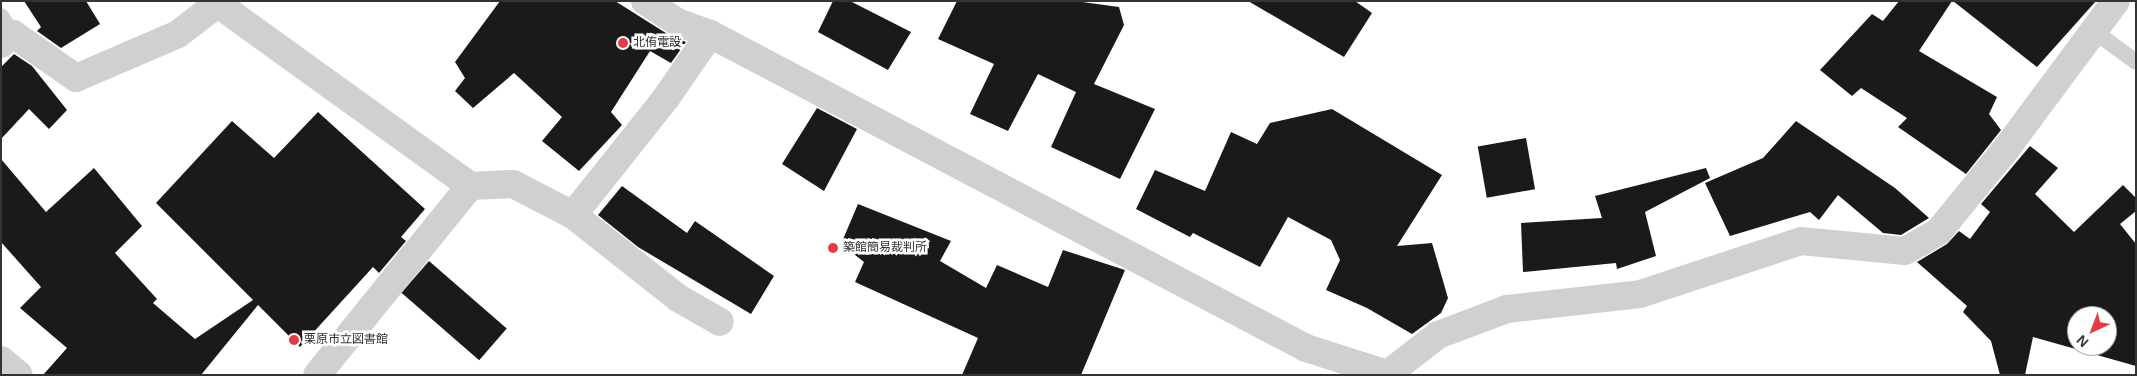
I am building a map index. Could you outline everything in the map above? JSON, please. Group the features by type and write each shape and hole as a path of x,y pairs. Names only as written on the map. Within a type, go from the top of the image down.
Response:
{"street":[{"path":"646,1 677,22 710,34 1306,348 1389,374 1438,334 1507,309 1640,294 1801,240 1904,251 1939,231 2006,149 2116,1"},
{"path":"5,32 76,78 178,34 219,2 470,186 513,184 573,215 678,298 720,322"},
{"path":"573,215 666,98 710,34"},
{"path":"317,375 470,186"},
{"path":"1,360 19,375"}],"lane":[{"path":"2094,31 2136,62"}],"building":[{"path":"24,1 86,1 100,24 61,48 37,31 41,27"},
{"path":"500,1 615,1 669,35 686,42 671,63 650,51 611,112 622,125 579,171 542,141 562,117 514,73 473,108 455,91 465,78 455,62"},
{"path":"833,1 850,1 911,32 888,70 818,32"},
{"path":"957,1 1075,1 1119,7 1124,25 1094,84 1155,109 1120,179 1051,147 1076,92 1038,74 1008,131 970,114 994,64 938,39"},
{"path":"1248,1 1355,1 1372,13 1344,57"},
{"path":"1899,1 1952,1 1919,51 1997,97 1989,114 2001,130 1966,174 1898,127 1907,118 1861,88 1852,96 1820,70 1872,14 1883,21"},
{"path":"1953,1 2096,1 2037,67"},
{"path":"14,54 32,66 67,110 49,129 29,109 1,139 1,67"},
{"path":"817,108 857,129 824,191 782,164"},
{"path":"1332,109 1442,175 1397,246 1432,243 1448,298 1441,313 1412,334 1367,308 1326,290 1340,260 1331,240 1288,217 1260,267 1193,233 1190,237 1136,209 1155,170 1205,191 1231,132 1257,144 1270,123"},
{"path":"318,112 425,209 401,237 406,241 379,273 373,267 300,347 258,305 201,375 43,375 67,348 20,308 41,287 1,242 1,159 46,212 94,168 142,226 115,253 157,299 153,303 195,339 253,300 156,203 232,121 274,158"},
{"path":"1796,121 1895,188 1929,218 1901,235 1883,233 1838,195 1819,220 1810,212 1730,236 1705,183 1763,158"},
{"path":"1526,138 1535,189 1487,198 1478,147"},
{"path":"2030,146 2058,168 2035,194 2074,232 2123,185 2136,198 2136,211 2120,224 2136,244 2136,366 2100,356 2117,356 2117,306 2067,306 2067,347 2033,337 2025,375 2000,375 1991,341 1963,312 1967,306 1917,262 1947,244 1959,231 1970,239 1990,212 1981,204"},
{"path":"1706,168 1710,178 1645,212 1656,256 1617,269 1616,263 1523,272 1521,223 1602,218 1595,196"},
{"path":"622,186 687,233 695,221 774,276 751,314 638,247 598,215"},
{"path":"858,204 951,241 940,261 986,288 997,265 1048,287 1063,250 1125,270 1081,375 962,375 978,338 855,282 864,262 841,244"},
{"path":"429,261 507,329 479,360 401,293"}],"place":[{"name":"北侑電設","path":"623,43"},
{"name":"築館簡易裁判所","path":"833,248"},
{"name":"栗原市立図書館","path":"294,340"}]}
